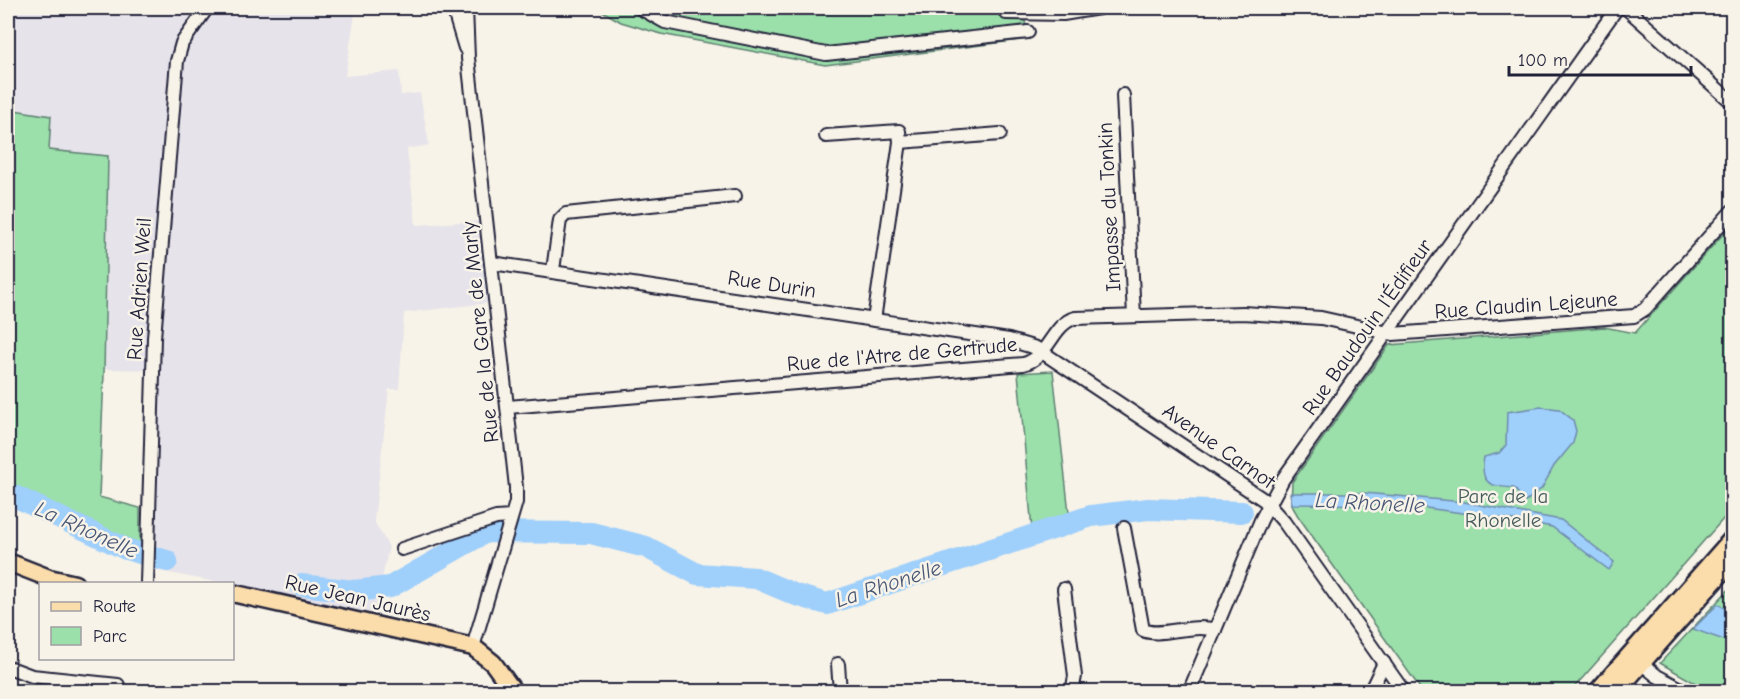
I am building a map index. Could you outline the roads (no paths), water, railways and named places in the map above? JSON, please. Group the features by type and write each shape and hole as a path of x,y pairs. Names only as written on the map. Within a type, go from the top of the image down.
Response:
{"main road":[{"path":"1597,692 1732,539"},
{"path":"1616,692 1732,561"},
{"path":"8,562 49,578 66,582"},
{"name":"Rue Jean Jaurès","path":"234,592 473,647"},
{"path":"473,647 493,663 514,692"}],"street":[{"name":"Rue Adrien Weil","path":"147,582 154,338 177,61 182,43 207,8"},
{"path":"453,8 468,58"},
{"name":"Rue de la Gare de Marly","path":"466,8 468,58 516,487 510,520 473,647"},
{"path":"640,8 665,22 826,54 1028,32"},
{"path":"653,8 665,22"},
{"path":"1011,34 1006,10 1023,13 1063,14 1099,8"},
{"name":"Rue Baudouin l'Édifieur","path":"1189,692 1269,504 1283,479 1617,8"},
{"path":"1626,8 1732,102"},
{"name":"Impasse du Tonkin","path":"1123,95 1134,316"},
{"path":"826,136 899,131 900,142 874,320"},
{"path":"900,142 1000,134"},
{"path":"553,270 560,220 566,214 735,196"},
{"name":"Rue Claudin Lejeune","path":"1386,334 1634,316 1645,309 1732,211"},
{"name":"Rue Durin","path":"492,263 553,270 1021,342 1044,351"},
{"name":"Rue de l'Atre de Gertrude","path":"508,407 1018,365 1034,361 1065,323 1071,319 1235,313 1312,317 1386,334"},
{"name":"Avenue Carnot","path":"1044,351 1269,504 1404,692"},
{"path":"402,549 496,518 510,520"},
{"path":"1124,528 1143,630 1152,633 1197,626 1215,630"},
{"path":"1064,589 1075,676 1072,692"},
{"path":"1370,692 1384,663"},
{"path":"1641,663 1687,692"},
{"path":"838,664 840,692"},
{"path":"8,668 32,676 118,685 118,692"}],"water":[{"path":"1541,407 1559,409 1573,420 1576,431 1573,443 1554,466 1542,488 1525,502 1514,488 1494,485 1485,479 1484,457 1499,453 1506,445 1507,412"},
{"path":"1290,493 1364,493 1464,502 1561,520 1614,562 1609,570 1552,527 1404,505 1292,504"},
{"path":"1718,604 1732,612 1732,643 1693,629"}],"waterway":[{"name":"La Rhonelle","path":"8,493 126,549 167,561"},
{"name":"La Rhonelle","path":"301,585 354,591 390,587 486,532 591,533 646,547 697,574 756,578 796,595 827,604 1091,516 1148,509 1242,512"}],"park label":[{"name":"Parc de la Rhonelle","path":"1503,508"}]}
